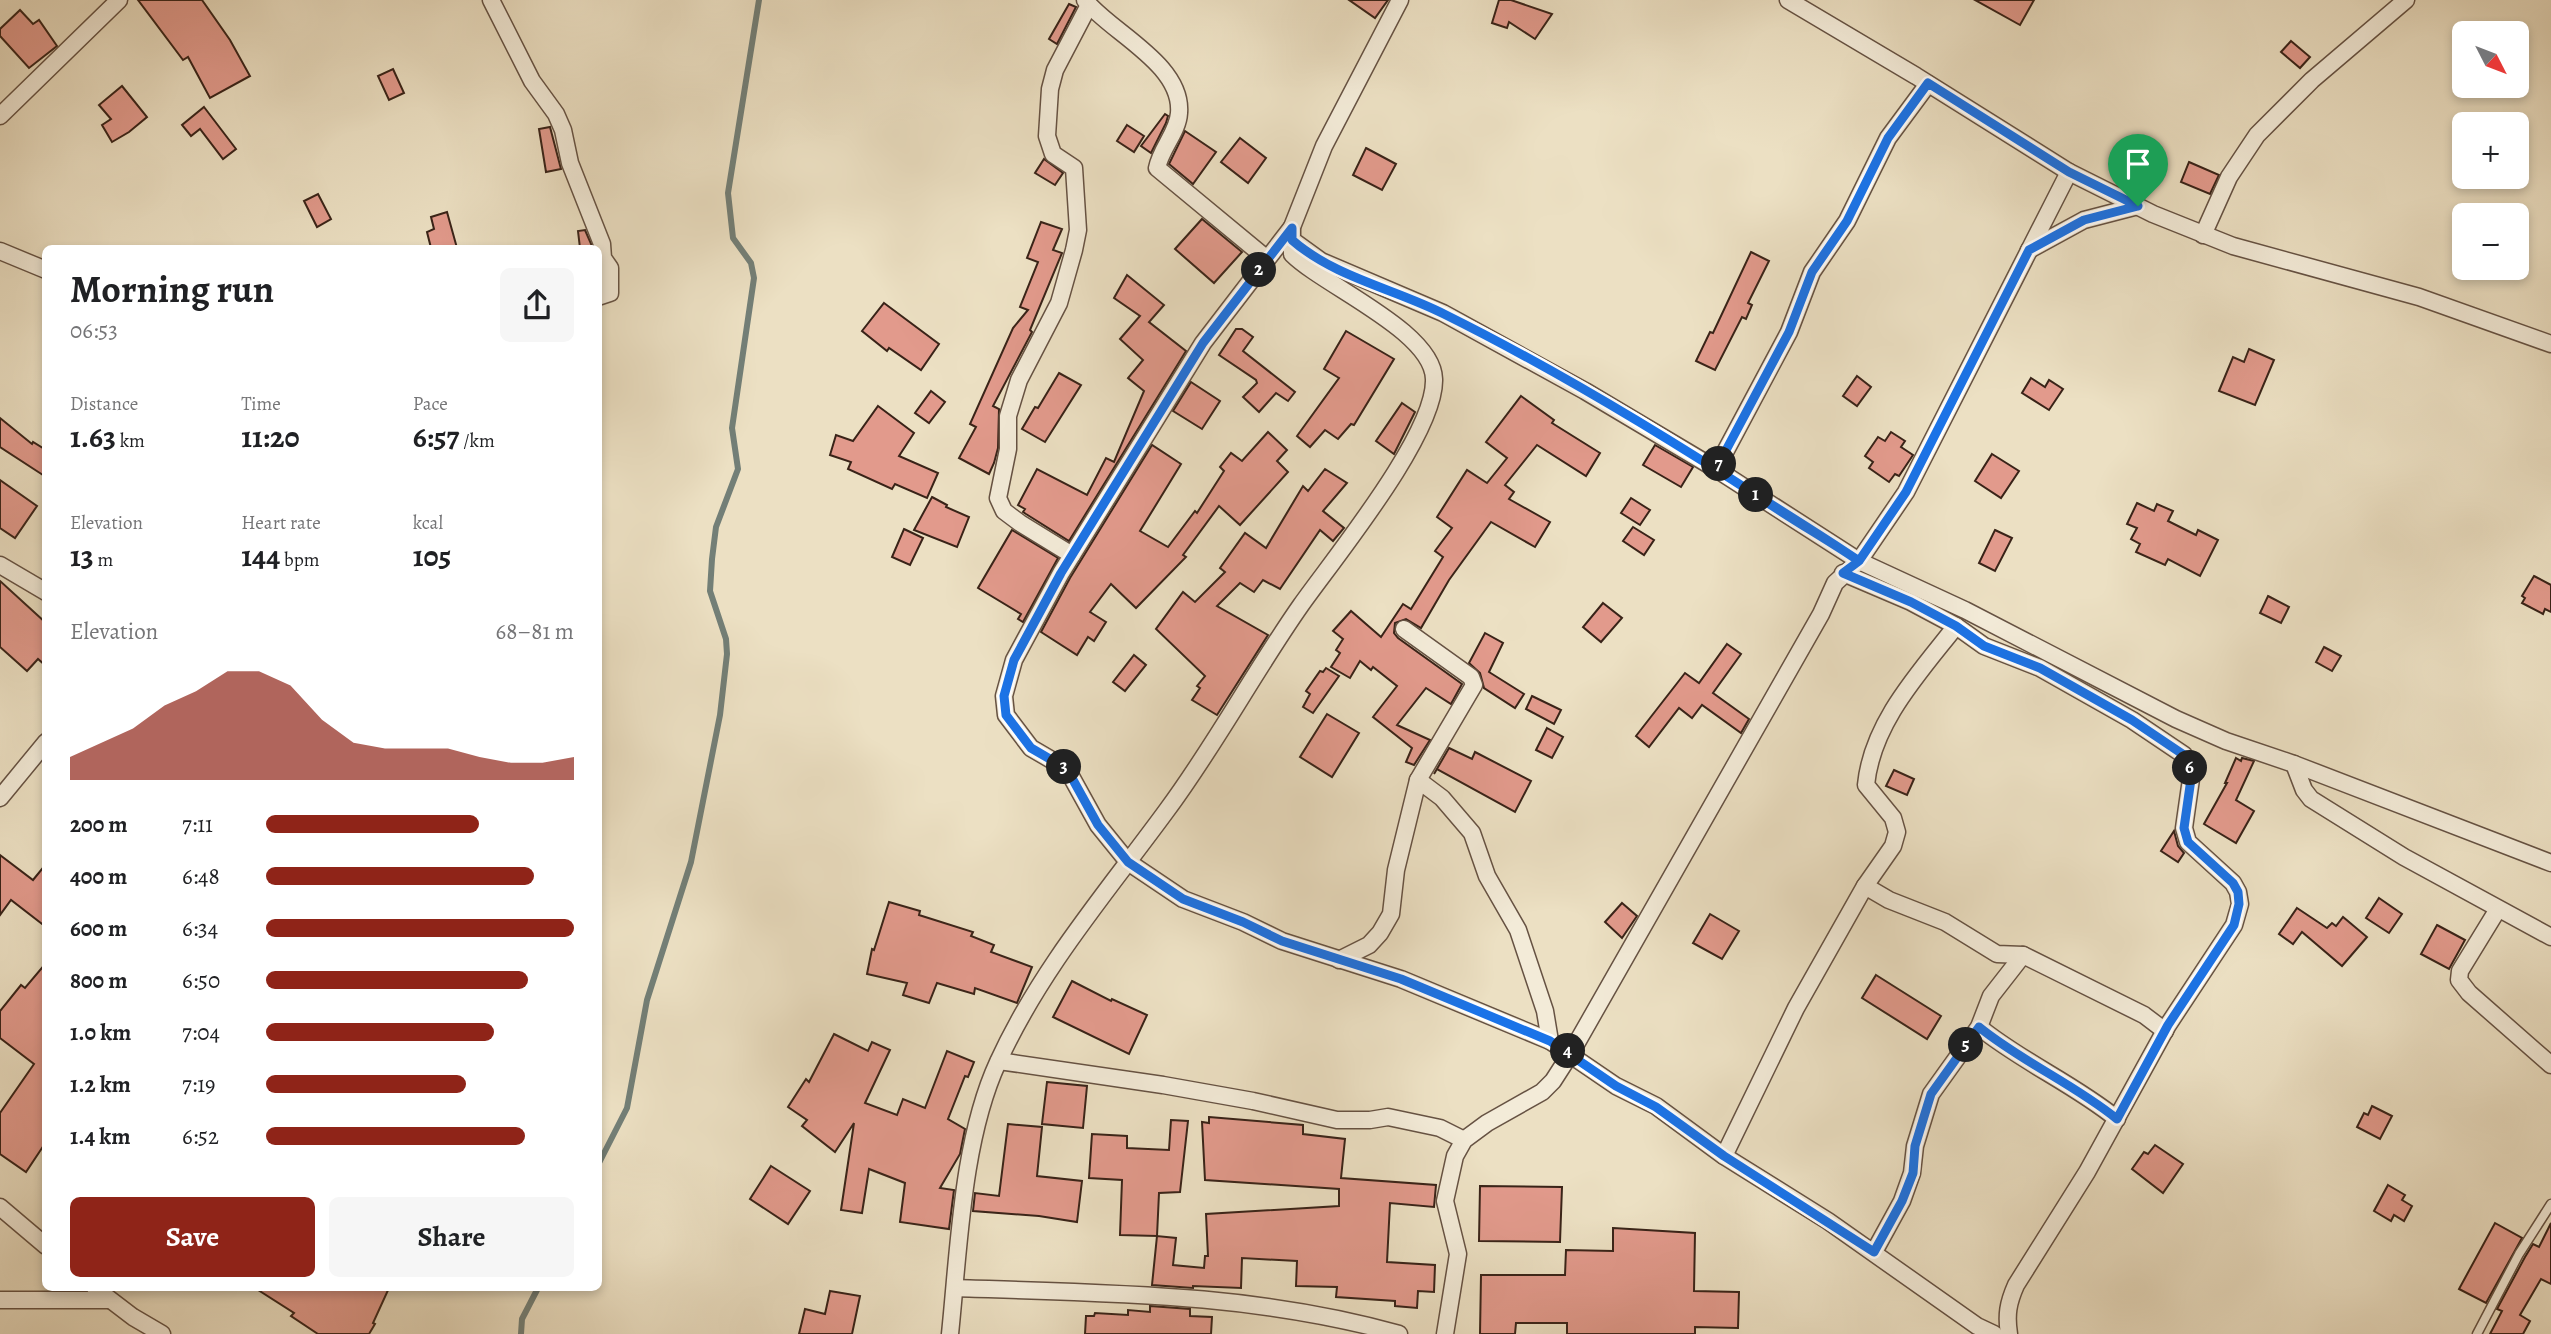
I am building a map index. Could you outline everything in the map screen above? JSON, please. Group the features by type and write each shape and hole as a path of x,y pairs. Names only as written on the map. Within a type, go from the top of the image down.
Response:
{"street":[{"path":"0,116 119,0"},
{"path":"491,0 532,81 556,114 570,163 601,245"},
{"path":"950,1334 968,1172 976,1126 982,1102 999,1061 1071,936 1182,789 1298,608 1399,467 1431,403 1434,376 1420,347 1373,308 1304,266 1292,254 1292,234 1324,146 1400,0"},
{"path":"1787,0 1928,83 2069,172 2138,206 2233,246 2418,297 2551,344"},
{"path":"2203,235 2229,177 2256,135 2312,80 2406,0"},
{"path":"1072,555 1004,511 998,498 1008,449 1008,416 1015,392 1059,303 1078,230 1074,168 1053,154 1048,136 1050,89 1055,70 1087,2 1142,47 1175,91 1180,103 1179,117 1157,168 1268,259"},
{"path":"1716,469 1789,332 1812,272 1847,221 1888,138 1928,83"},
{"path":"1445,1334 1458,1255 1445,1201 1455,1156 1464,1140 1487,1123 1542,1091 1553,1081 1571,1053 1821,614 1835,583 1859,561 1906,492 2069,172"},
{"path":"2029,250 2084,220 2138,206"},
{"path":"1292,234 1268,259 1203,343 1072,555 1014,660 1004,696 1006,715 1031,748 1067,769 1098,825 1128,862 1183,899 1243,922 1282,941 1401,979 1550,1041 1616,1086 1656,1107 1724,1156 1874,1252 1977,1326 1994,1334"},
{"path":"1292,234 1321,261 1443,313 1585,391 1716,469 1859,561 1965,610 2176,719 2225,741 2294,764 2551,863"},
{"path":"0,251 42,268"},
{"path":"602,251 610,268 610,293 602,296"},
{"path":"0,565 42,590"},
{"path":"1843,573 1911,602 1956,626 1984,646 2040,668 2132,720 2184,755 2192,772 2184,828 2188,842 2233,883 2238,892 2239,904 2234,925 2165,1031 2117,1119 2016,1285 2006,1316 2009,1334"},
{"path":"1724,1156 1796,1008 1865,886 1893,846 1897,832 1887,808 1866,785 1868,766 1877,739 1912,681 1956,626"},
{"path":"1339,960 1369,945 1391,914 1396,870 1418,780 1474,685 1471,677 1404,629"},
{"path":"0,798 42,747"},
{"path":"2294,764 2304,790 2311,799 2404,857 2551,936"},
{"path":"1418,780 1442,798 1472,833 1487,876 1518,930 1545,1011 1550,1041"},
{"path":"1865,886 1889,900 1945,922 1990,951 1997,954 2023,955 2144,1015 2165,1031"},
{"path":"2498,909 2463,964 2459,980 2469,993 2551,1065"},
{"path":"1874,1252 1902,1201 1913,1173 1915,1146 1931,1094 1979,1027 1991,996 2023,955"},
{"path":"1979,1027 2004,1047 2093,1100 2117,1119"},
{"path":"999,1061 1189,1089 1337,1119 1370,1120 1388,1117 1440,1128 1464,1140"},
{"path":"0,1207 42,1243"},
{"path":"955,1288 1110,1293 1245,1303 1347,1319 1399,1334"},
{"path":"98,1291 162,1334"},
{"path":"0,1300 109,1300"}],"lane":[{"path":"2477,1334 2519,1254 2551,1204"}],"building":[{"path":"138,0 202,0 230,40 250,76 210,98 188,57 183,60"},
{"path":"1349,0 1388,0 1375,18"},
{"path":"1499,0 1511,0 1552,14 1535,39 1509,22 1507,28 1492,23"},
{"path":"1975,0 2034,0 2020,25"},
{"path":"1069,4 1076,7 1057,44 1049,39"},
{"path":"20,10 33,24 39,20 57,46 29,68 0,36 0,29"},
{"path":"2291,41 2310,57 2300,68 2281,52"},
{"path":"393,69 404,93 389,100 378,76"},
{"path":"122,86 147,117 112,142 102,125 111,119 99,105"},
{"path":"204,107 236,149 223,159 200,129 191,136 182,125"},
{"path":"1165,114 1168,116 1166,123 1151,153 1141,146"},
{"path":"1127,125 1144,136 1134,152 1117,141"},
{"path":"550,127 561,169 546,172 539,129"},
{"path":"1185,131 1216,152 1193,184 1169,164"},
{"path":"1240,138 1266,158 1248,183 1221,162"},
{"path":"1366,148 1396,164 1382,190 1353,175"},
{"path":"2133,150 2147,158 2137,176 2122,167"},
{"path":"1044,159 1063,173 1055,185 1035,173"},
{"path":"2189,162 2219,175 2210,194 2181,182"},
{"path":"318,194 331,219 317,227 304,201"},
{"path":"447,212 456,245 430,245 427,232 434,229 431,217"},
{"path":"1202,219 1242,252 1214,283 1175,249"},
{"path":"1041,222 1062,229 1053,250 1062,253 1030,330 1032,332 993,406 999,409 998,448 989,474 959,458 976,427 970,424 1013,328 1028,310 1020,307 1038,262 1027,258"},
{"path":"585,230 592,245 580,245 578,231"},
{"path":"1751,252 1769,261 1748,303 1752,305 1746,319 1742,317 1715,370 1696,361 1710,332 1713,333"},
{"path":"1127,275 1164,305 1149,322 1186,351 1069,541 1023,512 1025,509 1018,505 1037,469 1087,495 1106,458 1114,462 1144,391 1128,378 1143,360 1120,339 1140,316 1114,298"},
{"path":"884,303 939,344 921,370 889,348 887,351 862,331"},
{"path":"1236,329 1242,329 1253,337 1243,351 1295,392 1288,401 1276,393 1259,412 1243,397 1257,383 1256,380 1219,355"},
{"path":"1346,331 1394,359 1354,425 1351,424 1338,439 1325,430 1310,447 1297,436 1339,378 1324,369"},
{"path":"2249,349 2274,360 2255,405 2219,391 2233,357 2244,362"},
{"path":"1059,373 1081,385 1045,442 1022,429"},
{"path":"1857,376 1871,387 1857,406 1843,396"},
{"path":"2031,378 2045,387 2049,380 2063,389 2049,410 2022,393"},
{"path":"1191,382 1220,401 1202,429 1173,411"},
{"path":"931,391 945,402 929,423 915,413"},
{"path":"1521,396 1554,420 1552,423 1600,453 1586,476 1537,445 1505,485 1514,492 1509,499 1550,522 1535,547 1491,522 1449,580 1421,628 1406,619 1395,623 1394,633 1398,638 1462,684 1451,704 1426,688 1397,725 1430,740 1414,765 1406,762 1412,748 1373,717 1397,686 1373,667 1371,670 1360,661 1350,678 1331,667 1340,653 1336,650 1343,639 1333,631 1351,611 1381,637 1403,604 1411,609 1443,557 1435,551 1452,528 1437,517 1467,470 1487,483 1507,458 1486,442"},
{"path":"1402,403 1415,412 1394,454 1376,441"},
{"path":"878,406 914,433 899,456 938,473 927,498 895,484 892,489 848,469 851,462 830,455 836,435 853,441"},
{"path":"0,418 32,444 33,442 42,448 42,474 0,447"},
{"path":"1268,432 1287,450 1277,461 1288,472 1240,525 1219,506 1183,555 1186,557 1136,608 1111,584 1090,612 1106,622 1094,641 1088,637 1077,655 1041,632 1070,578 1152,445 1181,464 1140,531 1168,547 1195,511 1197,513 1224,471 1220,467 1231,453 1242,461"},
{"path":"1891,432 1905,441 1901,447 1913,455 1899,476 1895,474 1889,482 1869,468 1873,462 1865,456 1878,437 1885,441"},
{"path":"1655,445 1693,467 1681,487 1643,465"},
{"path":"1992,454 2019,471 2001,498 1975,481"},
{"path":"1325,469 1347,483 1323,511 1344,528 1333,541 1320,530 1280,589 1263,580 1254,592 1240,583 1217,606 1268,635 1217,715 1192,700 1200,688 1197,686 1205,676 1156,629 1183,592 1195,602 1225,572 1220,568 1245,533 1266,548 1303,486 1308,491"},
{"path":"0,480 37,506 15,538 0,528"},
{"path":"932,497 947,505 946,507 969,517 957,547 914,530"},
{"path":"1631,498 1650,510 1640,525 1621,513"},
{"path":"2137,503 2154,511 2157,504 2173,511 2168,521 2196,535 2198,530 2218,540 2200,576 2168,559 2165,565 2136,552 2140,544 2131,539 2137,528 2127,524"},
{"path":"1633,527 1654,540 1644,555 1623,541"},
{"path":"904,529 923,538 910,565 892,557"},
{"path":"1012,530 1058,558 1023,622 1018,619 1021,614 978,588"},
{"path":"1995,530 2012,538 1995,571 1979,563"},
{"path":"2534,576 2551,585 2551,612 2545,609 2543,614 2522,603 2525,598 2522,596"},
{"path":"0,581 42,619 42,662 38,659 27,671 0,647"},
{"path":"2268,596 2289,607 2281,623 2260,613"},
{"path":"1603,603 1622,618 1601,642 1583,627"},
{"path":"1485,633 1503,643 1489,672 1524,694 1515,708 1484,688 1480,673 1469,663"},
{"path":"1727,644 1741,654 1713,693 1749,719 1741,733 1702,705 1692,718 1679,708 1649,747 1636,736 1685,673 1699,683"},
{"path":"2324,647 2341,656 2332,671 2316,662"},
{"path":"1134,655 1146,665 1125,691 1113,682"},
{"path":"1326,668 1339,676 1313,713 1303,707 1310,694 1306,691 1320,671 1323,672"},
{"path":"1532,696 1561,710 1554,724 1526,709"},
{"path":"1327,714 1359,733 1332,777 1300,757"},
{"path":"1547,728 1563,737 1552,758 1536,750"},
{"path":"1449,748 1472,759 1475,752 1531,781 1515,812 1437,769 1434,774"},
{"path":"2236,758 2241,761 2242,758 2254,761 2236,800 2254,811 2236,843 2204,824 2227,783"},
{"path":"1894,770 1914,779 1907,795 1886,786"},
{"path":"2174,831 2178,846 2184,853 2178,862 2161,851"},
{"path":"0,855 33,880 42,869 42,924 11,900 0,915"},
{"path":"2379,898 2402,914 2389,933 2366,918"},
{"path":"889,902 920,911 919,915 973,932 971,936 994,945 991,952 1032,967 1017,1003 975,988 974,994 937,983 929,1003 903,995 907,983 867,974 872,949 874,950"},
{"path":"1622,903 1637,916 1622,938 1605,922"},
{"path":"2297,908 2327,928 2332,923 2336,926 2343,917 2367,937 2342,966 2302,932 2293,944 2279,934"},
{"path":"1710,914 1739,931 1722,959 1693,943"},
{"path":"2437,925 2465,940 2449,969 2421,954"},
{"path":"42,968 42,1148 26,1172 0,1154 0,1113 34,1064 0,1038 0,1011 21,985 25,988"},
{"path":"1876,975 1941,1016 1927,1039 1862,998"},
{"path":"1072,981 1111,1001 1112,999 1147,1015 1129,1054 1053,1017"},
{"path":"834,1034 868,1051 872,1042 890,1050 865,1103 897,1115 903,1099 925,1108 947,1051 974,1062 968,1077 965,1076 948,1119 965,1129 960,1154 940,1188 954,1190 949,1229 900,1222 905,1183 869,1169 862,1213 841,1210 854,1123 835,1152 802,1126 807,1120 788,1107 806,1079 809,1082"},
{"path":"1047,1082 1087,1086 1083,1128 1042,1124"},
{"path":"2372,1106 2392,1116 2380,1139 2357,1127 2364,1113 2368,1115"},
{"path":"1209,1117 1303,1125 1303,1134 1345,1139 1341,1178 1436,1185 1434,1207 1390,1203 1387,1262 1435,1265 1434,1292 1418,1291 1417,1308 1395,1306 1395,1301 1336,1297 1337,1287 1296,1286 1297,1261 1242,1258 1241,1288 1152,1285 1157,1236 1176,1238 1173,1265 1204,1268 1205,1256 1208,1256 1206,1214 1339,1206 1339,1189 1205,1180 1202,1122 1209,1123"},
{"path":"1171,1120 1188,1121 1180,1192 1159,1193 1157,1236 1120,1235 1122,1180 1089,1178 1092,1134 1127,1136 1127,1148 1169,1150"},
{"path":"1008,1124 1042,1127 1037,1176 1082,1181 1077,1222 973,1211 975,1193 999,1196"},
{"path":"2155,1145 2183,1164 2163,1193 2132,1169 2144,1152 2148,1154"},
{"path":"771,1166 810,1191 788,1224 750,1199"},
{"path":"2388,1185 2405,1195 2402,1200 2412,1206 2404,1221 2394,1215 2391,1221 2374,1211"},
{"path":"1480,1186 1562,1187 1560,1242 1479,1241"},
{"path":"2495,1223 2522,1238 2486,1303 2459,1289"},
{"path":"2551,1223 2551,1284 2541,1279 2520,1315 2530,1321 2523,1334 2490,1334 2502,1311 2497,1309 2525,1257 2533,1244 2539,1247"},
{"path":"1613,1228 1695,1233 1694,1291 1739,1292 1738,1328 1695,1327 1695,1334 1567,1334 1567,1323 1516,1323 1515,1334 1480,1334 1481,1275 1565,1275 1566,1250 1613,1251"},
{"path":"260,1291 388,1291 369,1334 318,1334 291,1316 294,1313"},
{"path":"830,1291 860,1296 852,1334 799,1334 805,1309 825,1314"},
{"path":"1150,1306 1190,1309 1190,1316 1212,1317 1211,1334 1085,1334 1086,1316 1094,1316 1095,1313 1128,1315 1128,1310 1150,1312"}],"waterway":[{"path":"602,1157 627,1108 647,1000 691,862 720,715 727,654 726,639 710,591 712,559 716,527 738,469 732,428 754,278 751,263 733,238 728,193 759,0"},
{"path":"521,1334 522,1319 536,1291"}],"route":[{"path":"2138,206 2069,172 1928,83 1888,138 1847,221 1812,272 1789,332 1716,469 1859,561 1843,573 1911,602 1956,626 1984,646 2040,668 2132,720 2184,755 2192,772 2184,828 2188,842 2199,855 2233,883 2238,892 2239,904 2234,925 2168,1025 2117,1119 2093,1100 2004,1047 1979,1027 1931,1094 1915,1146 1913,1173 1902,1201 1874,1252 1724,1156 1656,1107 1616,1086 1550,1041 1401,979 1282,941 1243,922 1183,899 1128,862 1098,825 1075,779 1067,769 1031,748 1006,715 1004,696 1014,660 1061,573 1203,343 1292,228 1292,240 1321,261 1443,313 1585,391 1716,469 1815,531 1859,561 1906,492 2029,250 2084,220 2138,206"}]}
